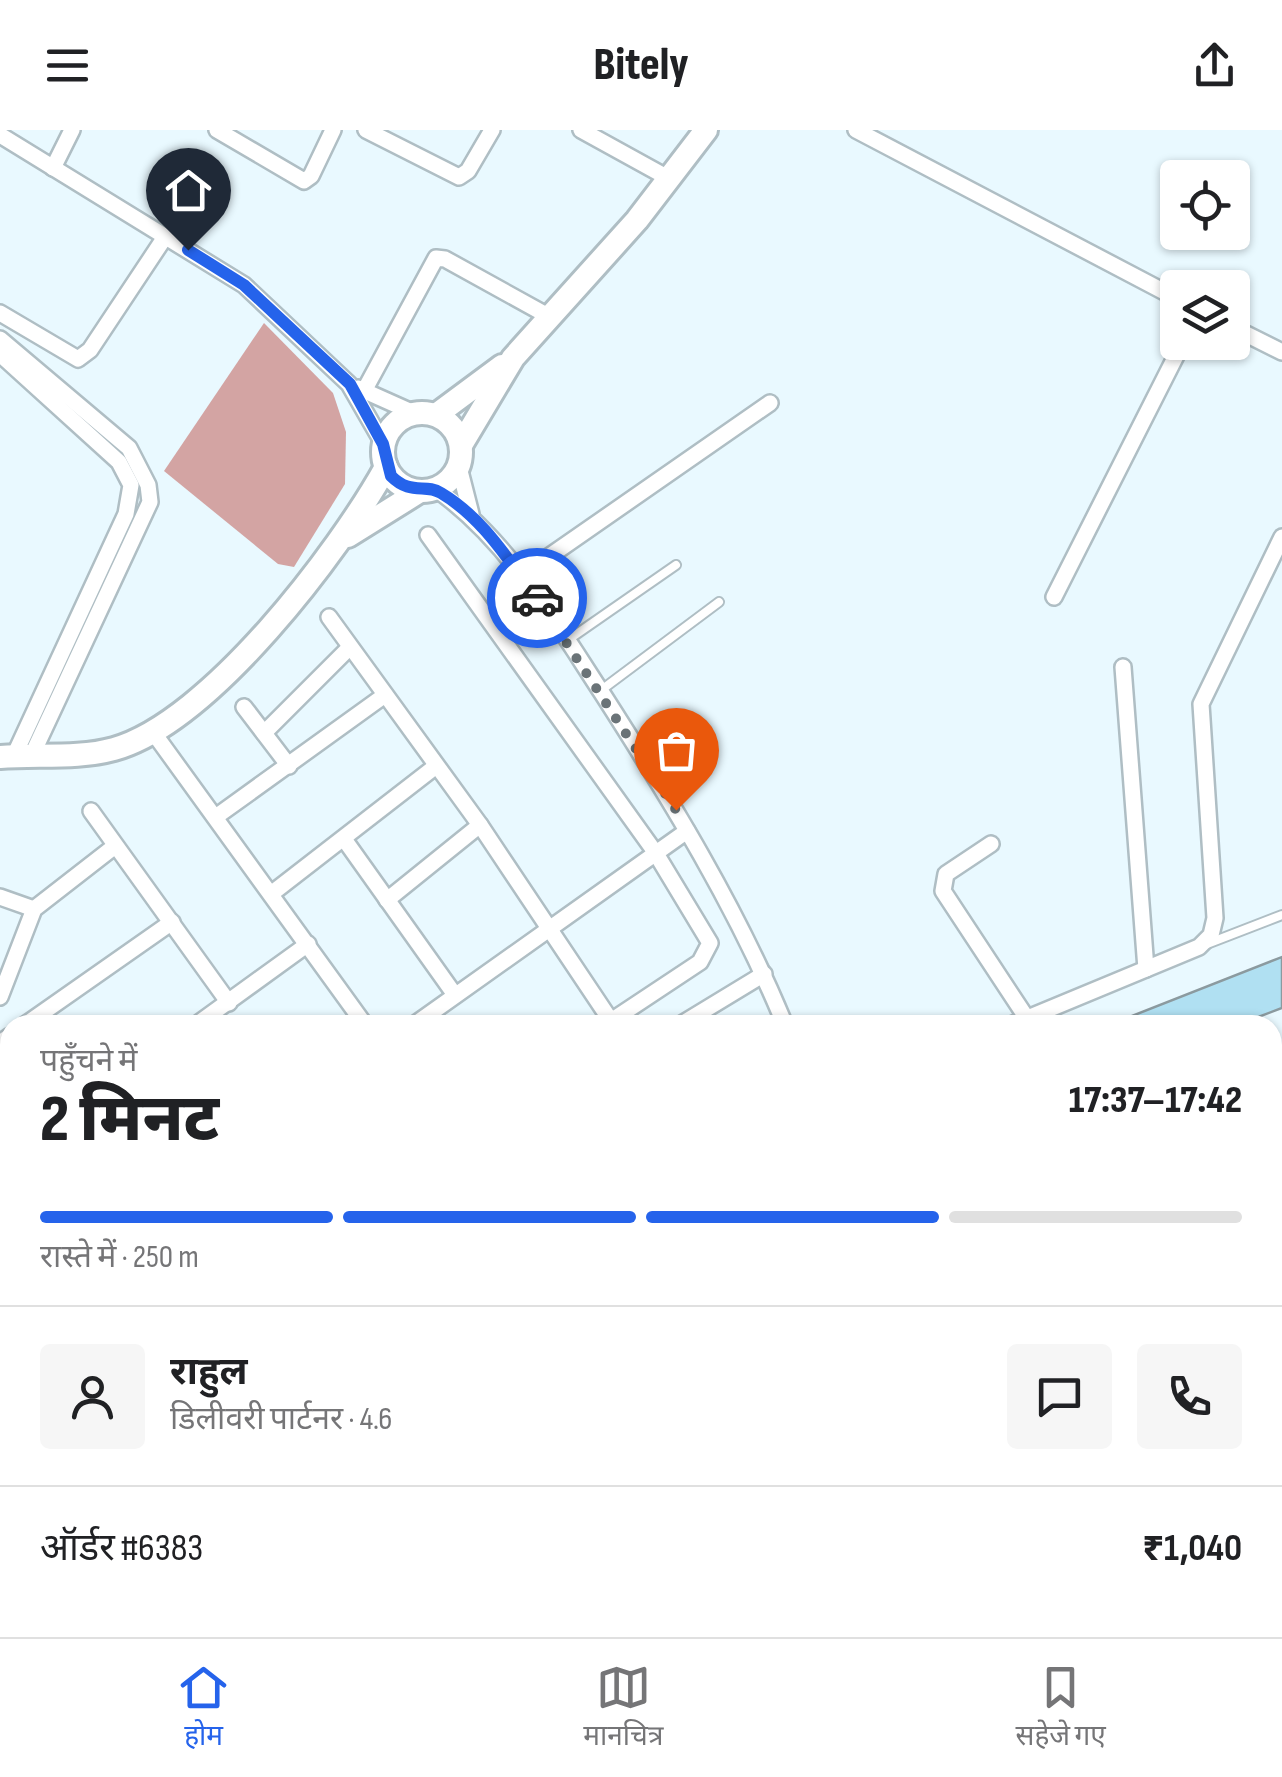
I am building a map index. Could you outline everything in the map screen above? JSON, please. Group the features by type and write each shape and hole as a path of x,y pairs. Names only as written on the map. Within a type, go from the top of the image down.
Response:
{"main road":[{"path":"341,540 428,490 460,456 513,358 670,178 706,130"},
{"path":"16,756 106,750 153,732 202,694 266,628 341,540 384,455 394,424 425,414 513,358"},
{"path":"425,414 456,432 460,456"},
{"path":"384,455 399,484 428,490"}],"street":[{"path":"53,168 72,130"},
{"path":"217,130 304,181 311,176 333,130"},
{"path":"366,130 459,177 468,171 492,130"},
{"path":"581,130 670,178"},
{"path":"856,130 1160,290"},
{"path":"0,135 244,285 357,387 425,414"},
{"path":"0,313 71,358 85,356 165,237"},
{"path":"357,387 436,258 445,259 550,317"},
{"path":"1250,336 1282,352"},
{"path":"0,339 129,448 148,485 147,516 103,607 16,756"},
{"path":"39,371 54,347"},
{"path":"0,354 128,475 126,514 16,756"},
{"path":"1054,597 1174,360"},
{"path":"357,387 384,455"},
{"path":"488,616 524,581 770,403"},
{"path":"460,456 472,514"},
{"path":"428,490 472,514 568,640 687,830 764,974 781,1015"},
{"path":"428,534 655,852 711,948 700,962 620,1015"},
{"path":"1032,1015 1199,947 1211,935 1215,918 1202,704 1246,604 1282,537"},
{"path":"86,601 103,607"},
{"path":"329,616 480,824 603,1015"},
{"path":"264,733 350,646"},
{"path":"1123,667 1146,968"},
{"path":"217,816 385,696"},
{"path":"244,707 289,766"},
{"path":"153,732 358,1015"},
{"path":"271,894 436,766"},
{"path":"91,811 229,1002"},
{"path":"387,900 480,824"},
{"path":"428,1015 687,830"},
{"path":"344,839 455,995"},
{"path":"992,844 946,874 944,891 1015,1015"},
{"path":"0,997 34,909 115,846"},
{"path":"0,897 34,909"},
{"path":"39,1015 172,922"},
{"path":"210,1015 308,944"},
{"path":"702,1015 764,974"}],"lane":[{"path":"568,640 676,565"},
{"path":"600,692 719,602"},
{"path":"1199,947 1282,914"}],"shaded area":[{"path":"264,323 333,393 346,432 345,484 294,567 278,564 164,471"}],"building":[{"path":"1282,957 1282,1008 1263,1015 1134,1015"}],"way so far":[{"path":"537,598 676,810"}],"route":[{"path":"188,250 244,285 350,384 383,444 391,476 409,489 436,489 472,514 537,598"}]}
